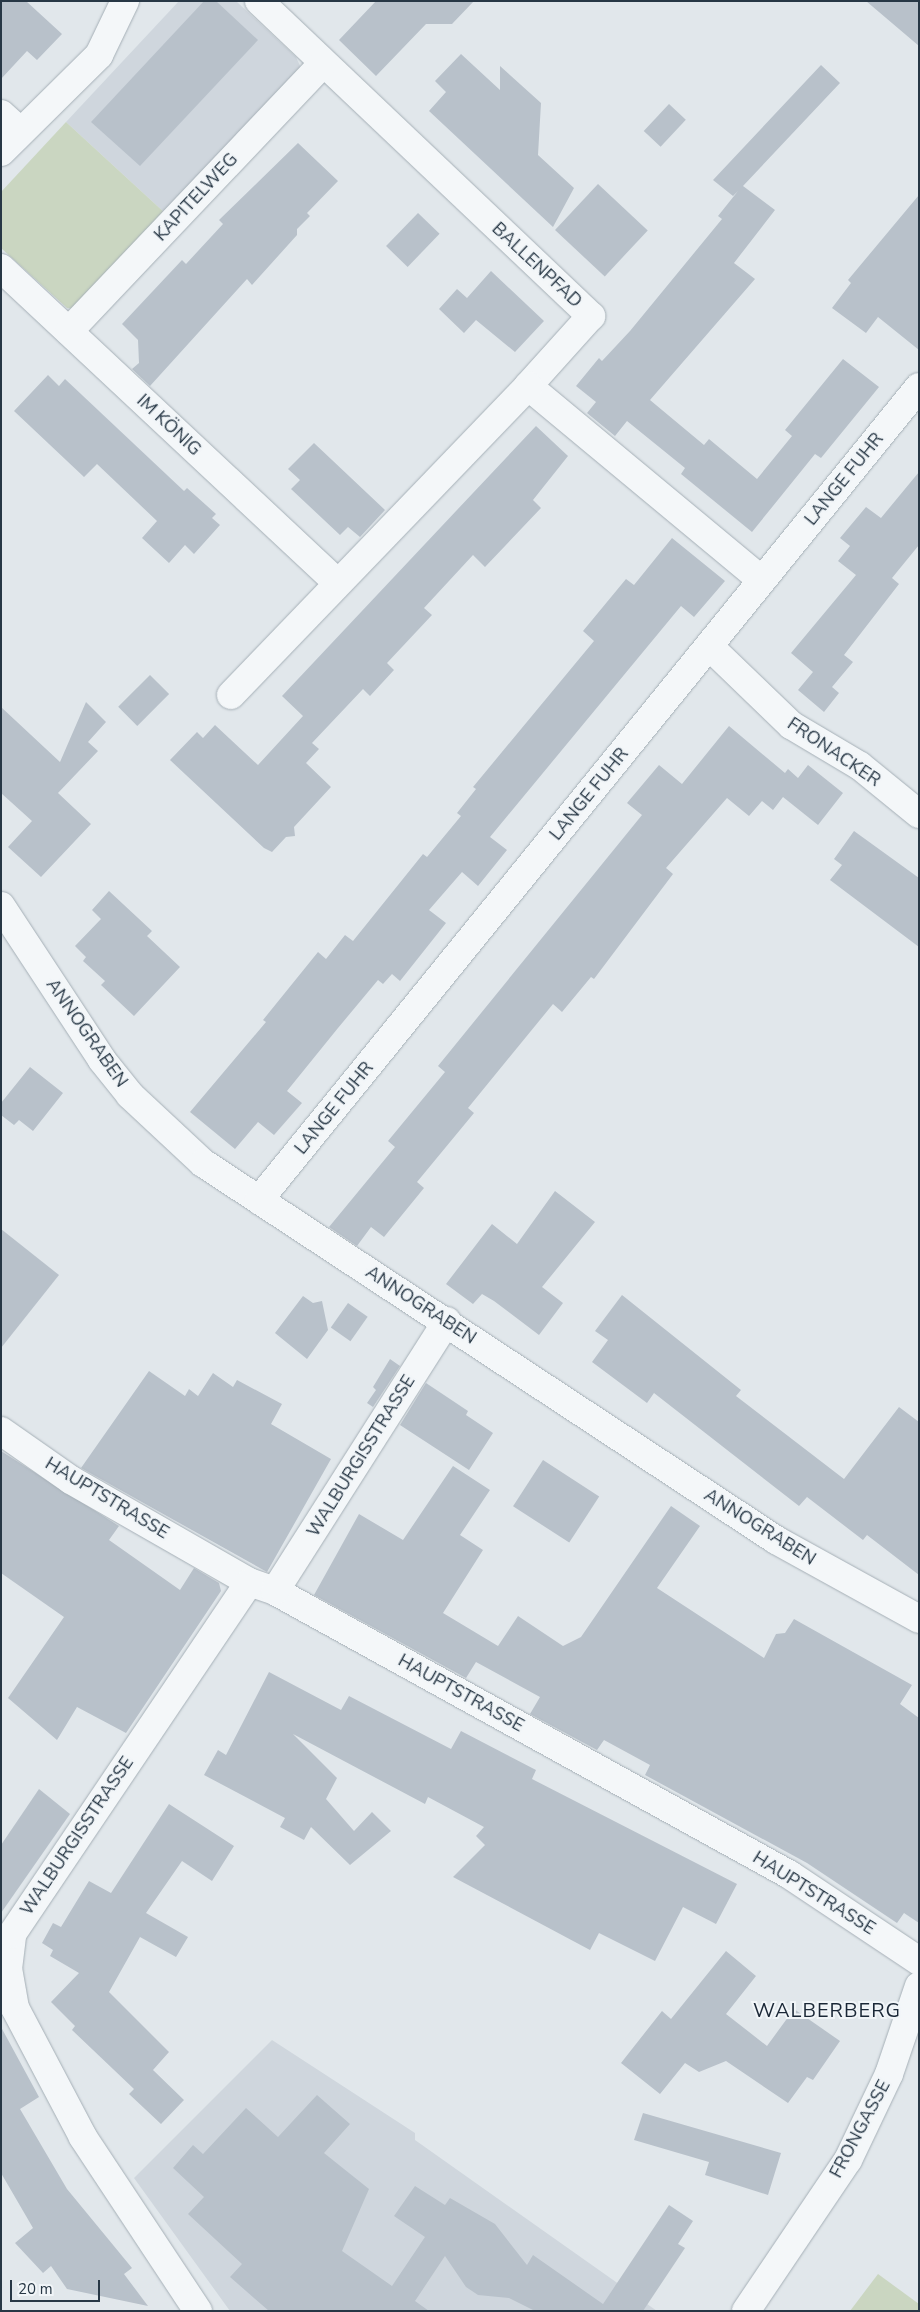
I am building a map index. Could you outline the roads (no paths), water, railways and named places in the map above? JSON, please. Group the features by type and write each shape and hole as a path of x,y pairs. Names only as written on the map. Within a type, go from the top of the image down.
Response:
{"street":[{"path":"1,152 11,123 99,55 125,1"},
{"name":"BALLENPFAD","path":"259,1 591,316 528,386"},
{"name":"KAPITELWEG","path":"69,331 323,63"},
{"name":"IM KÖNIG","path":"1,268 337,582"},
{"path":"230,695 528,386 762,580"},
{"name":"LANGE FUHR","path":"259,1200 919,387"},
{"name":"FRONACKER","path":"709,646 791,725 860,766 919,814"},
{"name":"ANNOGRABEN","path":"1,906 102,1060 130,1095 203,1164 447,1321 776,1540 919,1619"},
{"name":"WALBURGISSTRASSE","path":"275,1591 447,1321"},
{"name":"HAUPTSTRASSE","path":"1,1432 71,1480 249,1582 275,1591 790,1875 919,1961"},
{"name":"WALBURGISSTRASSE","path":"198,2311 82,2137 15,2008 4,1967 12,1934 249,1582"},
{"name":"FRONGASSE","path":"746,2311 848,2160 889,2074 919,1986"}],"district":[{"name":"WALBERBERG","path":"827,2010"}]}
